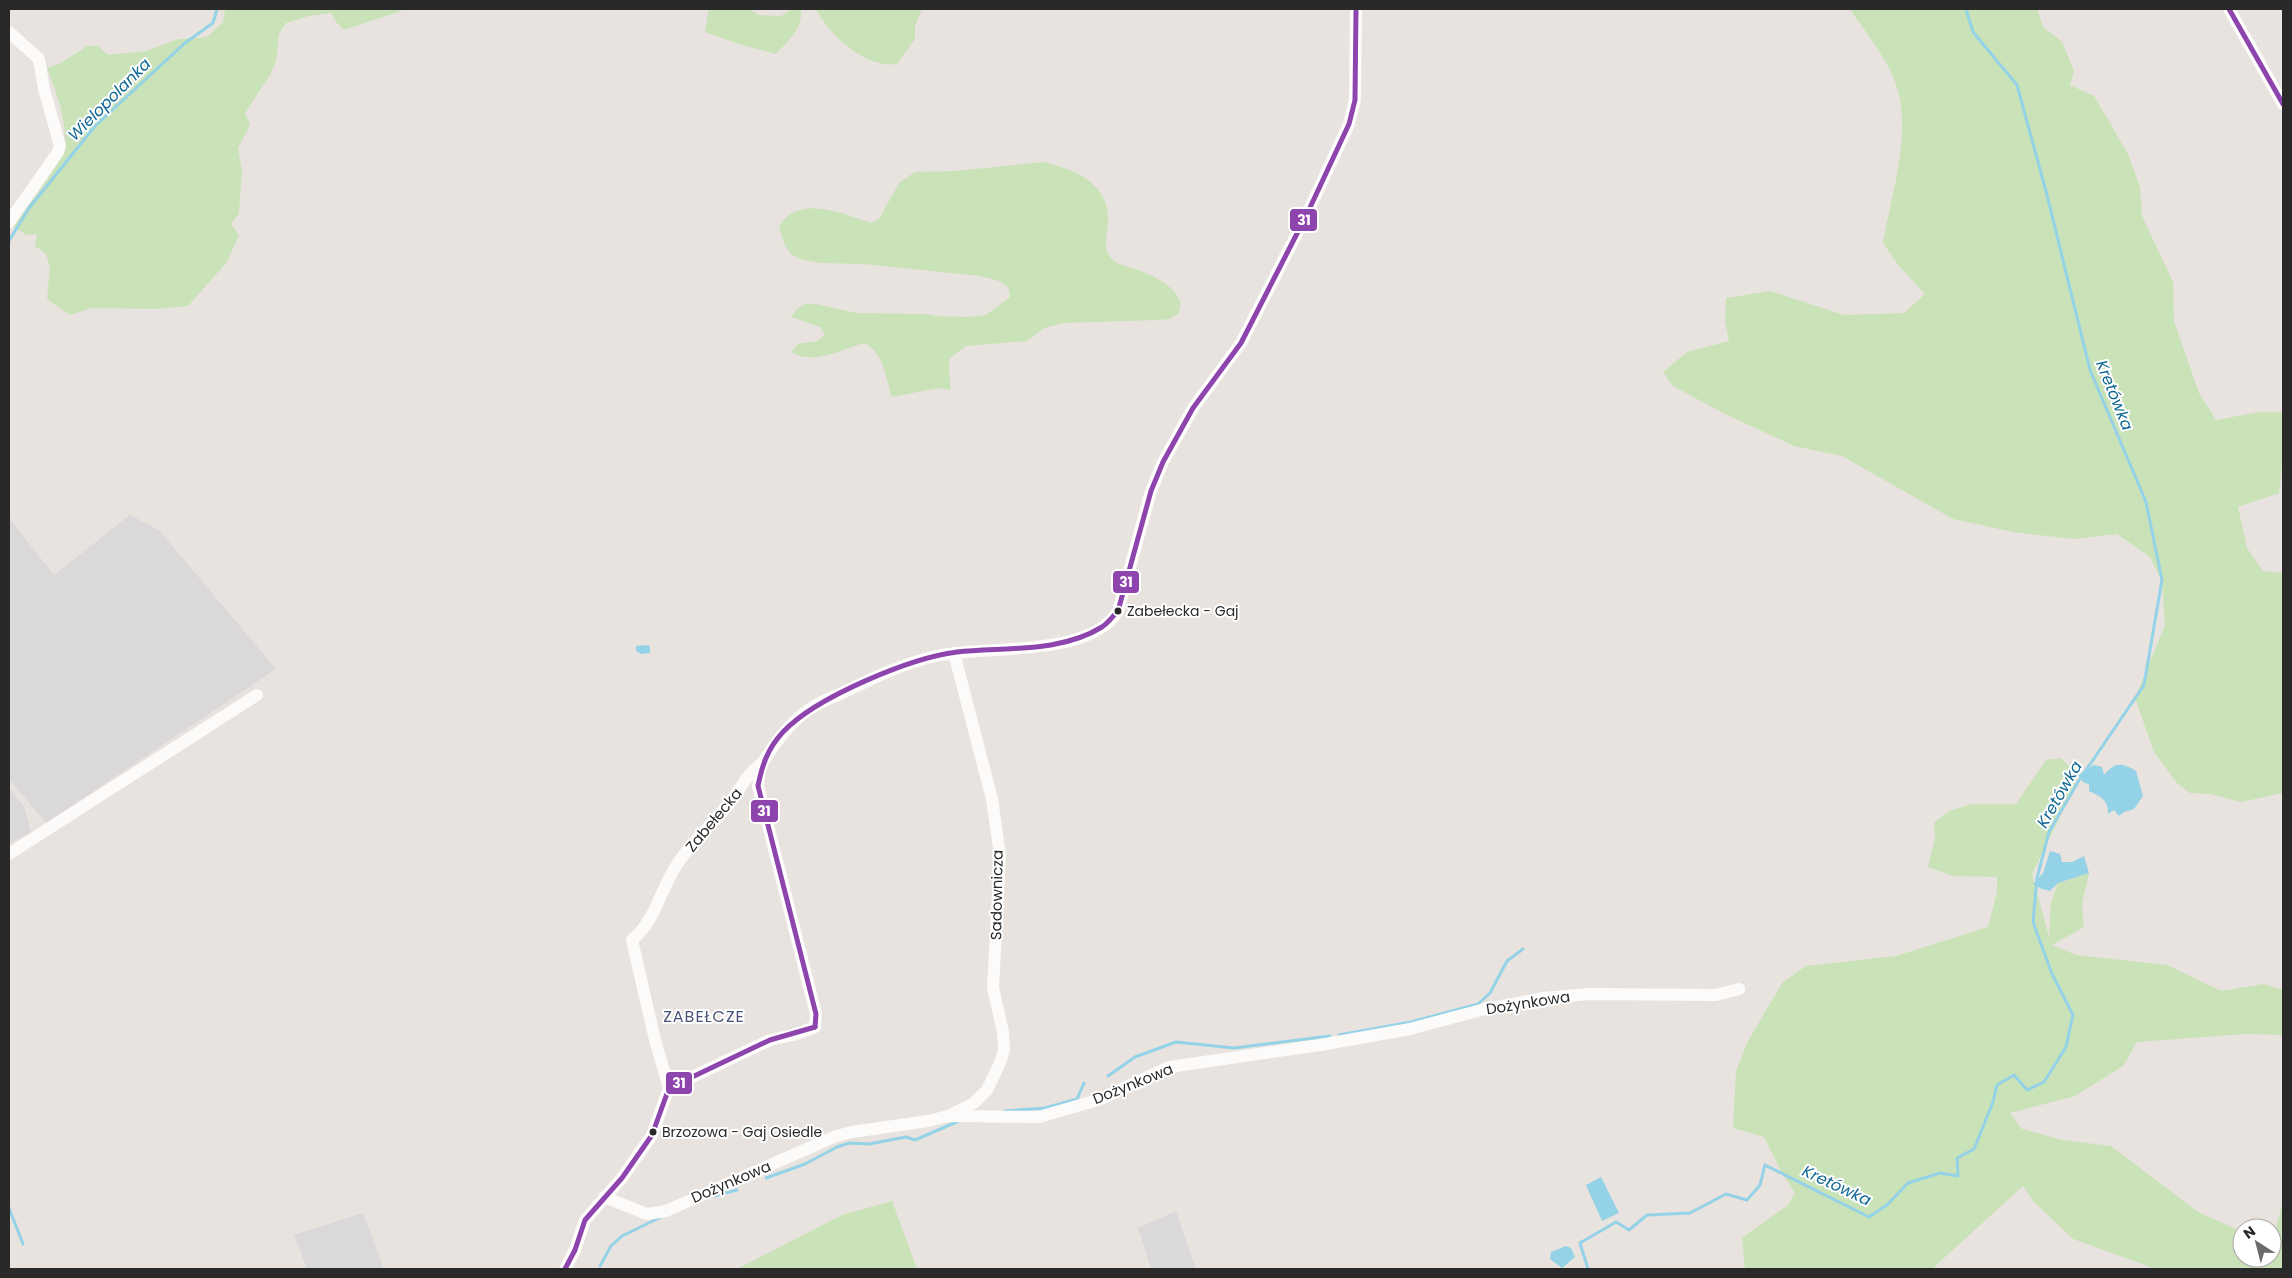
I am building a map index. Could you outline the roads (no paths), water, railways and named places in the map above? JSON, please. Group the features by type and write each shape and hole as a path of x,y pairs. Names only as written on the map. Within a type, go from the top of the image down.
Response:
{"street":[{"name":"Zabełecka","path":"669,1088 655,1040 632,940 641,932 652,917 663,890 679,862 729,803 750,773 761,764 781,736 806,711 837,695 895,670 935,656 1070,642 1097,631 1112,622 1118,611 1151,491 1164,462 1193,408 1241,344 1307,214 1349,124 1354,100 1356,9"},
{"path":"2229,9 2283,104"},
{"path":"9,32 39,59 49,108 60,146 56,155 9,222"},
{"name":"Sadownicza","path":"948,1116 974,1103 987,1090 1004,1050 993,988 1000,855 991,792 954,653"},
{"path":"9,854 257,695"},
{"path":"565,1269 574,1250 584,1220 622,1178 652,1135 669,1088 770,1040 801,1033 815,1027 816,1014 758,786 761,764"},
{"name":"Dożynkowa","path":"604,1197 626,1208 647,1214 666,1211 836,1136 852,1132 948,1116 1039,1117 1101,1099 1169,1067 1320,1045 1401,1030 1485,1009 1544,998 1590,994 1716,995 1738,989"}],"water":[{"path":"636,646 650,646 650,653 641,654 636,651"},
{"path":"2094,765 2102,767 2104,775 2118,765 2126,766 2136,771 2143,796 2134,809 2124,812 2119,816 2114,810 2108,814 2105,802 2089,791 2089,784 2084,783 2078,775"},
{"path":"2050,851 2060,854 2062,862 2072,862 2084,856 2089,873 2058,883 2050,891 2033,884 2043,873"},
{"path":"1601,1177 1619,1213 1602,1221 1586,1185"},
{"path":"1566,1246 1571,1248 1575,1257 1562,1268 1550,1259 1551,1252"}],"waterway":[{"name":"Wielopolanka","path":"9,241 29,208 96,125 185,43 213,23 217,9"},
{"name":"Kretówka","path":"1588,1269 1580,1243 1616,1222 1629,1230 1647,1215 1690,1213 1726,1194 1747,1200 1760,1185 1765,1165 1869,1217 1887,1205 1908,1183 1940,1173 1958,1176 1957,1158 1974,1149 1993,1102 1997,1085 2014,1075 2027,1090 2044,1082 2066,1047 2073,1015 2052,974 2033,922 2037,878 2049,832 2078,782 2144,685 2162,580 2146,502 2090,370 2047,195 2017,85 1973,32 1966,9"},
{"path":"1339,1035 1411,1022 1478,1004 1490,993 1507,961 1523,949"},
{"path":"1108,1076 1135,1057 1176,1042 1234,1048 1330,1036"},
{"path":"1004,1111 1045,1108 1077,1099 1084,1083"},
{"path":"766,1178 805,1164 837,1147 849,1143 869,1144 906,1137 915,1140 959,1121"},
{"path":"714,1196 737,1190"},
{"path":"9,1208 23,1244"},
{"path":"600,1266 611,1246 622,1236 661,1217"}],"place":[{"name":"Zabełecka - Gaj","path":"1118,611"},
{"name":"Brzozowa - Gaj Osiedle","path":"653,1132"}],"district":[{"name":"ZABEŁCZE","path":"704,1016"}]}
